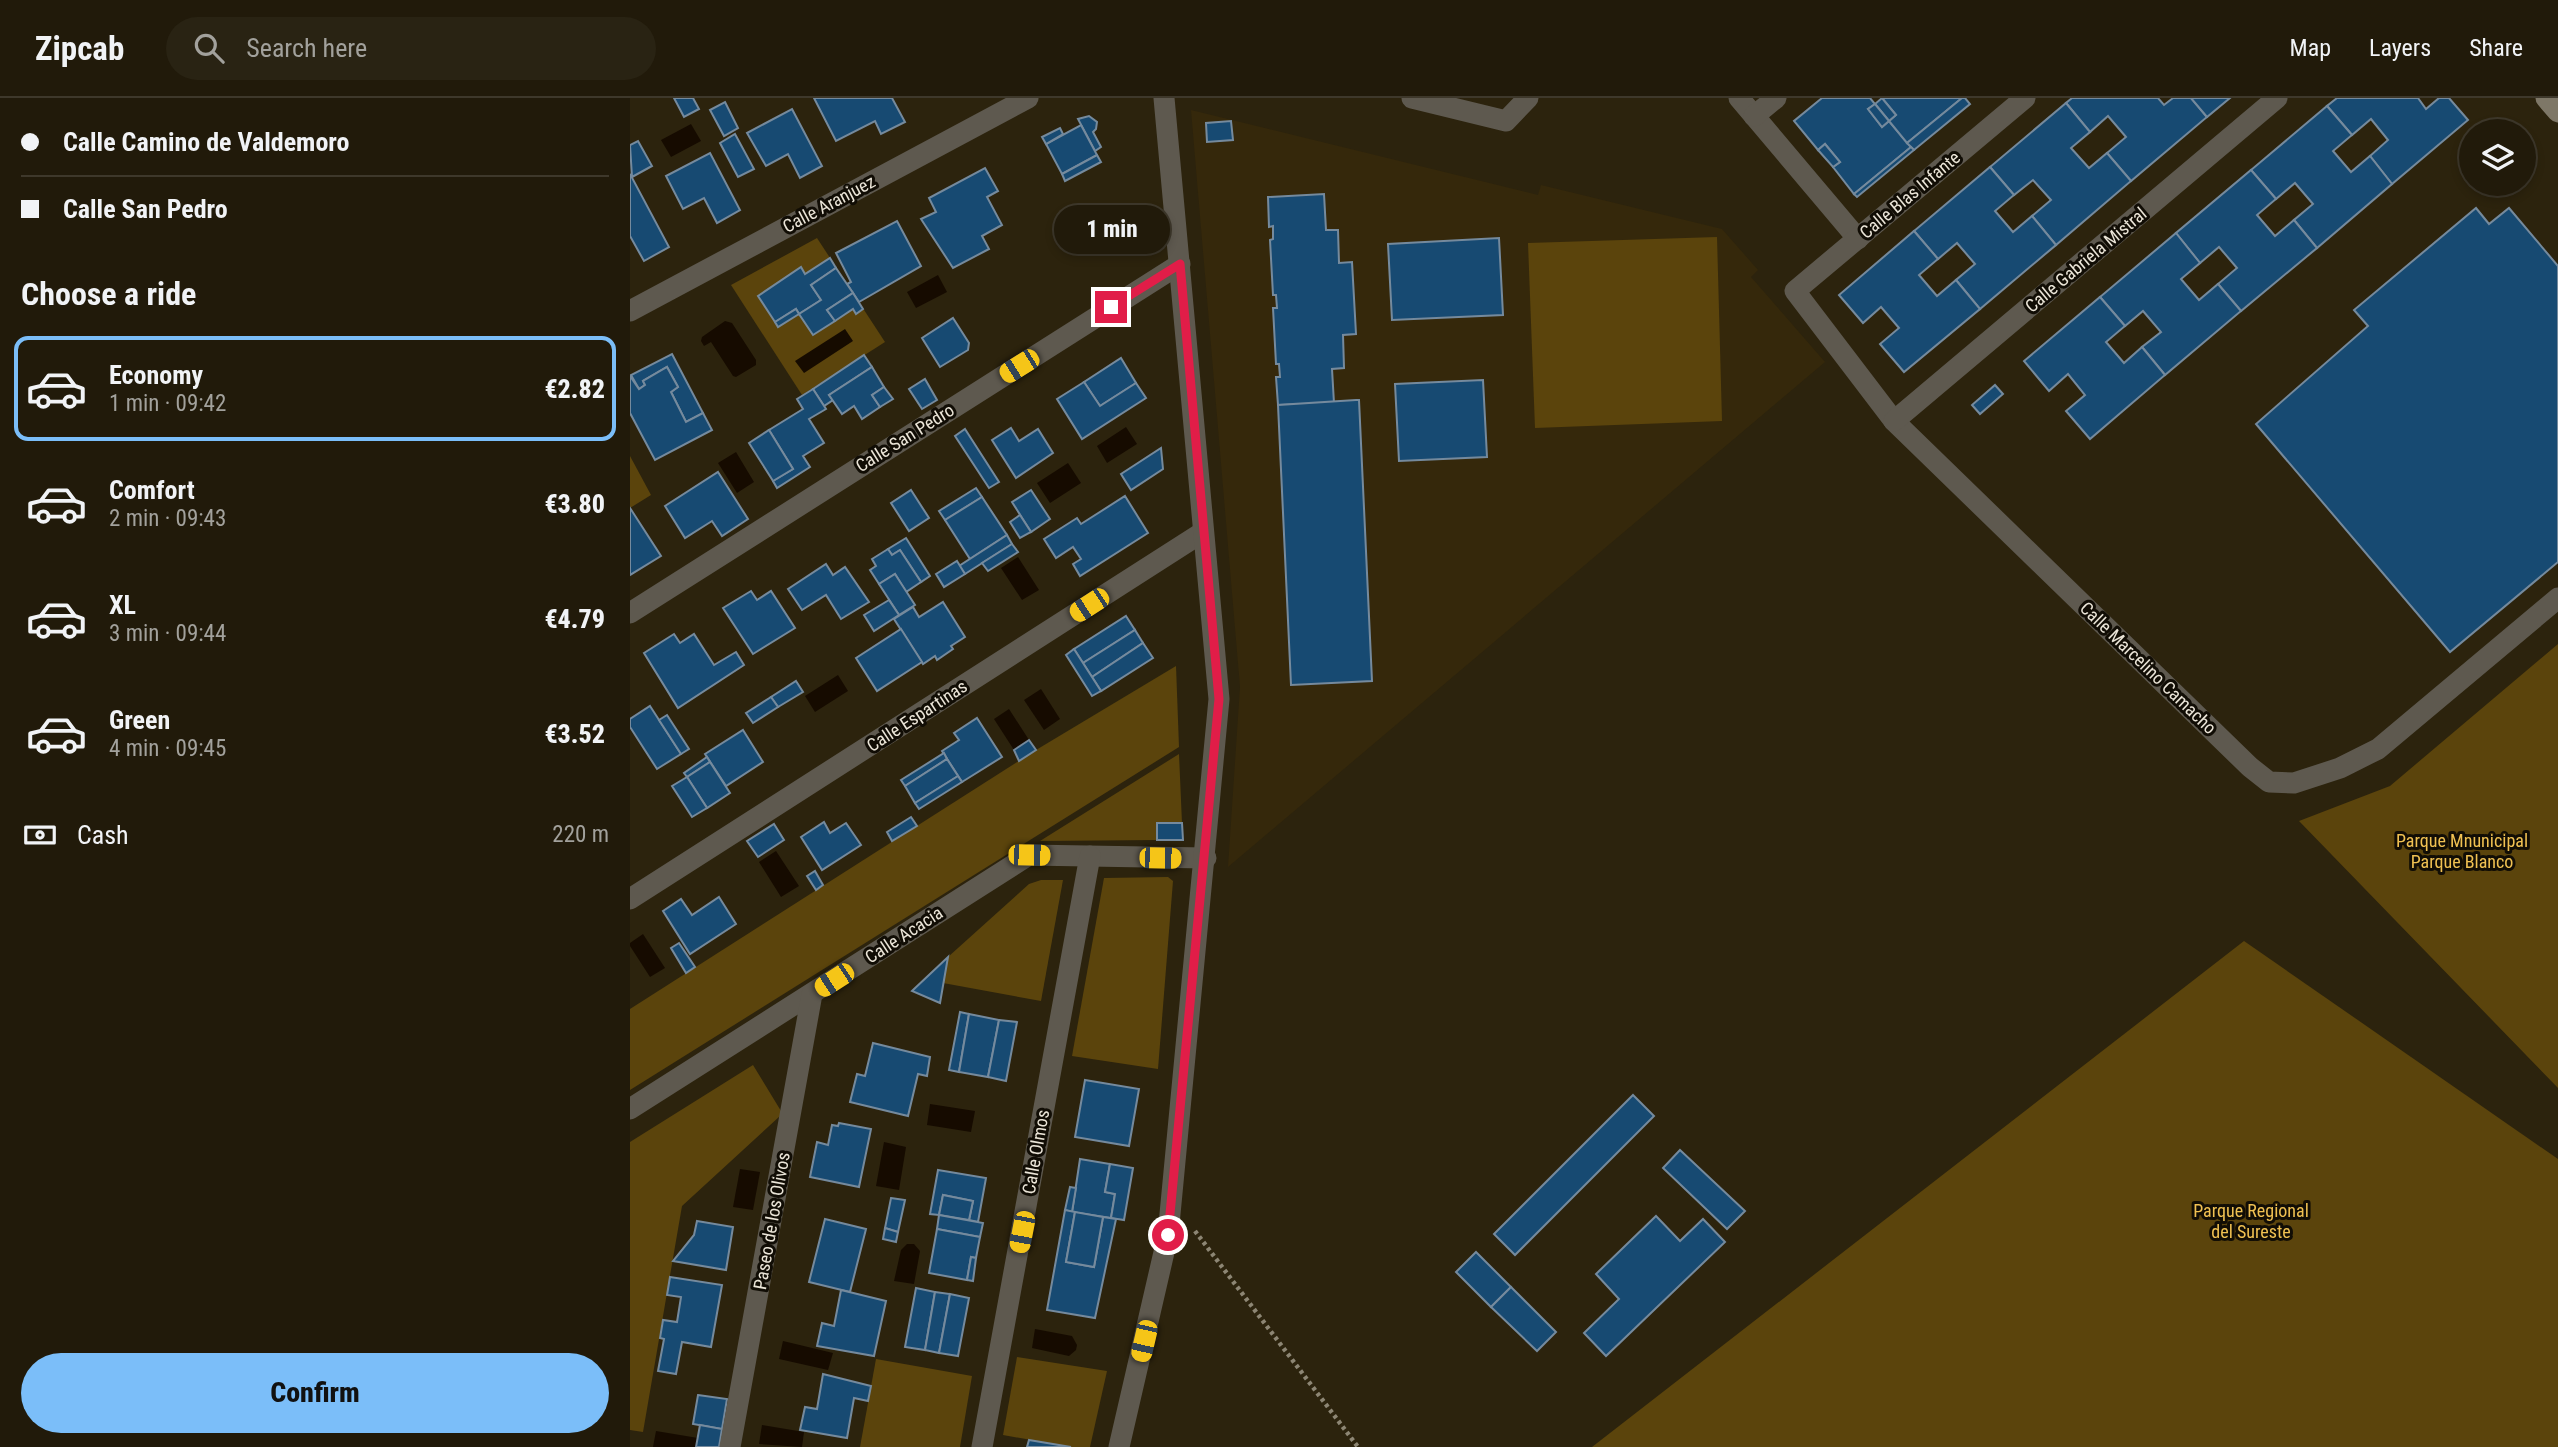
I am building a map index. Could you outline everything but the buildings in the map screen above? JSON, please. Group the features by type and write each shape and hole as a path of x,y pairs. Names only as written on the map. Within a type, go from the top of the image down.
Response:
{"main road":[{"path":"2546,98 2558,112"}],"street":[{"name":"Calle Aranjuez","path":"630,311 1028,98"},
{"path":"1119,1447 1168,1235 1206,858 1219,699 1164,98"},
{"path":"1412,98 1506,121 1528,98"},
{"path":"1739,98 1858,239"},
{"path":"1754,116 1776,98"},
{"name":"Calle Blas Infante","path":"1795,291 2025,98"},
{"name":"Calle Gabriela Mistral","path":"1894,421 2277,98"},
{"name":"Calle San Pedro","path":"630,613 1180,264"},
{"name":"Calle Marcelino Camacho","path":"1795,291 1894,421 2250,767 2269,782 2294,783 2340,768 2378,749 2558,597"},
{"name":"Calle Espartinas","path":"630,899 1203,532"},
{"name":"Calle Acacia","path":"630,1109 1029,855 1206,858"},
{"name":"Calle Olmos","path":"982,1447 1090,856"},
{"name":"Paseo de los Olivos","path":"730,1447 812,994"}],"path":[{"path":"1171,1199 1358,1447"}],"shaded area":[{"path":"1191,110 1538,195 1541,185 1722,229 1758,270 1751,277 1825,362 1228,867 1240,687"},
{"path":"691,124 701,141 671,157 661,140"},
{"path":"938,275 947,292 916,308 907,292"},
{"path":"725,321 732,323 756,360 756,365 736,377 711,342 704,346 701,341 702,337"},
{"path":"845,329 853,341 804,373 795,361"},
{"path":"1126,427 1137,444 1107,463 1097,446"},
{"path":"736,452 754,482 737,493 718,463"},
{"path":"1068,463 1081,483 1050,503 1037,483"},
{"path":"1018,557 1039,590 1022,600 1001,568"},
{"path":"838,675 848,691 815,712 805,696"},
{"path":"1041,689 1060,719 1044,730 1024,700"},
{"path":"1009,709 1029,740 1014,750 994,719"},
{"path":"776,851 799,886 781,897 759,862"},
{"path":"643,934 665,968 650,977 630,946 630,943"},
{"path":"930,1104 975,1111 971,1132 927,1125"},
{"path":"884,1142 906,1147 899,1190 876,1186"},
{"path":"740,1169 760,1172 753,1210 733,1207"},
{"path":"907,1244 914,1244 920,1251 914,1284 894,1281 901,1250"},
{"path":"1035,1329 1072,1336 1077,1345 1076,1350 1069,1356 1032,1348"},
{"path":"783,1341 833,1353 828,1370 779,1359"},
{"path":"762,1425 804,1432 802,1447 759,1444"},
{"path":"656,1431 698,1438 696,1447 653,1447"}],"green space":[{"path":"1717,237 1722,421 1535,428 1528,243"},
{"path":"817,238 885,342 802,395 731,285"},
{"path":"630,456 651,495 630,508"},
{"name":"Parque Mnunicipal Parque Blanco","path":"2558,644 2558,1088 2299,821 2390,786"},
{"path":"1176,666 1179,747 630,1090 630,1009 1036,750"},
{"path":"1179,754 1182,823 1158,823 1157,840 1040,841"},
{"path":"1168,877 1173,881 1158,1069 1072,1056 1104,878"},
{"path":"1041,880 1063,880 1041,1001 943,983 948,957 1029,884"},
{"name":"Parque Regional del Sureste","path":"2244,941 2558,1159 2558,1447 1592,1447"},
{"path":"753,1065 781,1111 780,1116 682,1206 643,1432 630,1430 630,1142"},
{"path":"1017,1357 1107,1371 1090,1447 1071,1447 1003,1435"},
{"path":"876,1359 972,1376 960,1447 860,1447"}],"route":[{"path":"1111,307 1180,264 1219,699 1206,858 1168,1235"}]}
